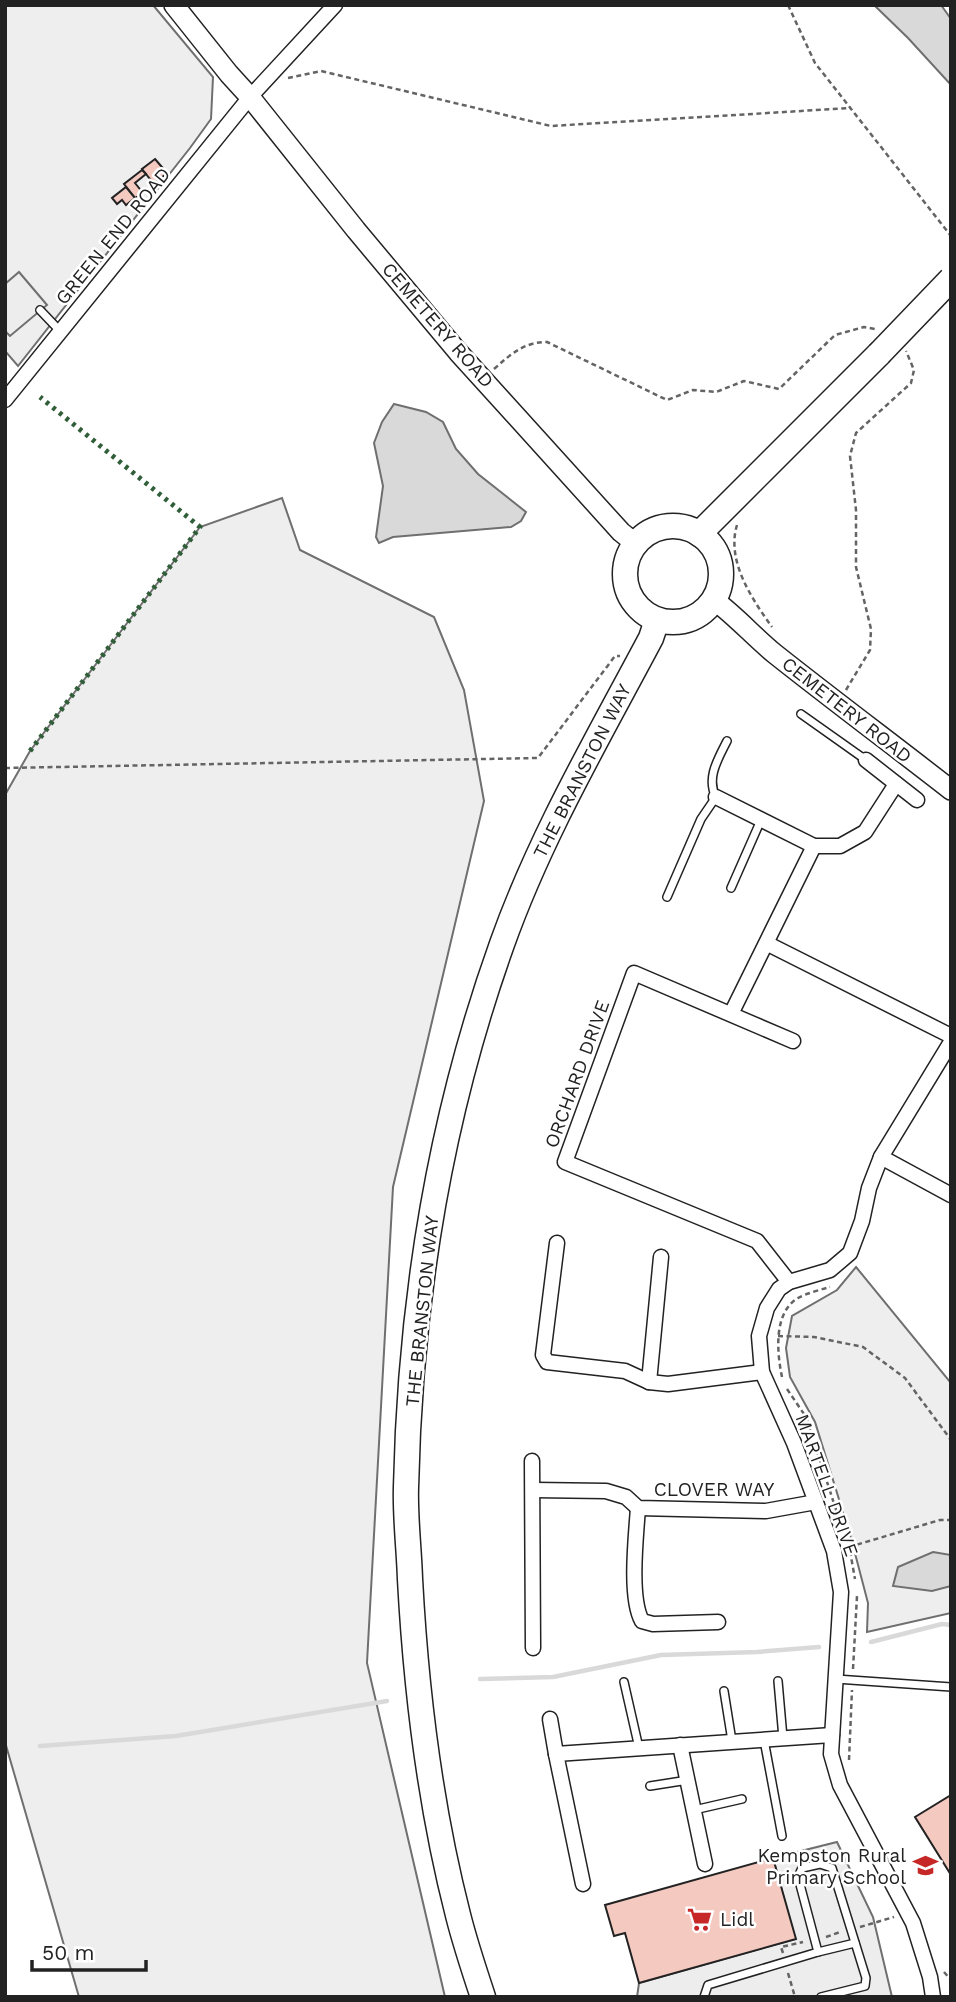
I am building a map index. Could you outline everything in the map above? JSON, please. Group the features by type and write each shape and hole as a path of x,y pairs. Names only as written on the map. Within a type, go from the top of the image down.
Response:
{"highway":[{"path":"699,534 951,279"},
{"path":"659,528 687,528 699,534 718,556 720,586 714,600 703,612 689,620 657,620 644,612 633,601 625,572 628,557 636,544 646,534 659,528"},
{"name":"THE BRANSTON WAY","path":"483,1997 458,1915 432,1788 414,1645 406,1488 415,1338 428,1233 472,1036 503,943 538,857 651,638 657,620"}],"main road":[{"name":"CEMETERY ROAD","path":"174,5 458,352 621,532 636,544"},
{"name":"CEMETERY ROAD","path":"714,600 837,704 951,790"}],"street":[{"name":"GREEN END ROAD","path":"5,400 250,97 335,5"},
{"path":"866,760 918,800"},
{"path":"716,797 814,846 840,846 865,832 896,784"},
{"path":"731,1014 768,944 814,846"},
{"path":"768,944 951,1036"},
{"name":"ORCHARD DRIVE","path":"789,1282 757,1241 565,1162 634,972 793,1041"},
{"path":"789,1282 830,1270 850,1252 881,1157 951,1042"},
{"path":"881,1157 951,1195"},
{"path":"557,1243 543,1355 547,1362 625,1371 649,1382 668,1384 762,1372"},
{"path":"649,1382 661,1257"},
{"name":"MARTELL DRIVE","path":"789,1282 779,1289 767,1308 759,1336 762,1372 794,1443 834,1551 841,1592 831,1754 840,1785 913,1923 930,1977 933,1997"},
{"path":"532,1461 533,1648"},
{"name":"CLOVER WAY","path":"534,1490 606,1491 626,1497 638,1508 766,1511 816,1502"},
{"path":"638,1508 636,1593 637,1612 642,1621 653,1624 718,1622"},
{"path":"550,1719 583,1884"},
{"path":"556,1754 832,1735"},
{"path":"680,1745 705,1864"}],"lane":[{"path":"40,310 61,332"},
{"path":"801,714 866,760"},
{"path":"667,897 701,819 716,797 712,788 712,777 727,741"},
{"path":"731,888 761,820"},
{"path":"835,1679 951,1687"},
{"path":"778,1681 783,1738"},
{"path":"624,1682 639,1748"},
{"path":"724,1691 732,1741"},
{"path":"764,1739 782,1836"},
{"path":"650,1786 688,1780"},
{"path":"694,1810 742,1799"},
{"path":"818,1952 798,1877 802,1868 820,1864 832,1868 866,1978 865,1986 821,1997"},
{"path":"704,1997 708,1985 855,1943"}],"path":[{"path":"788,5 816,63 951,236"},
{"path":"265,82 321,71 551,126 851,108"},
{"path":"741,517 736,527 733,548 754,601 776,632"},
{"path":"5,768 538,758 615,656 624,656"},
{"path":"839,1284 796,1299 783,1316 778,1336 783,1384 806,1417 845,1534"},
{"path":"778,1336 814,1337 863,1347 905,1378 951,1440"},
{"path":"849,1547 940,1520 951,1520"},
{"path":"849,1762 852,1689"},
{"path":"940,1967 951,1980"}],"shaded area":[{"path":"5,5 153,5 213,77 211,119 18,366 5,351"},
{"path":"874,5 941,5 951,19 951,85 908,38"},
{"path":"19,272 47,305 10,336 5,331 5,284"},
{"path":"394,404 426,412 443,422 456,449 478,474 526,512 521,521 511,527 393,537 379,543 376,537 383,486 374,443 382,422"},
{"path":"282,498 300,550 434,617 464,690 484,801 393,1187 367,1663 445,1997 79,1997 5,1742 5,795 30,751 200,527"},
{"path":"856,1267 951,1383 951,1613 867,1632 868,1603 851,1538 815,1422 790,1377 786,1348 792,1316 837,1290"},
{"path":"933,1552 951,1555 951,1586 932,1591 893,1586 898,1567"},
{"path":"837,1842 873,1917 892,1997 637,1997 639,1983 795,1939 773,1858"}],"building":[{"path":"155,159 167,173 154,184 142,169"},
{"path":"142,170 146,174 135,183 143,193 135,198 124,184"},
{"path":"126,187 135,198 126,205 122,200 117,204 112,198"},
{"path":"951,1795 951,1875 915,1817"},
{"name":"Lidl","path":"773,1858 796,1939 639,1983 625,1933 614,1936 605,1905"}],"waterway":[{"path":"871,1642 942,1624 951,1625"},
{"path":"480,1679 553,1677 661,1655 819,1647"},
{"path":"40,1746 176,1736 387,1701"}],"hedge":[{"path":"30,751 200,527 40,397"}],"place":[{"name":"Kempston Rural Primary School","path":"926,1866"},
{"name":"Lidl","path":"700,1919"}]}
